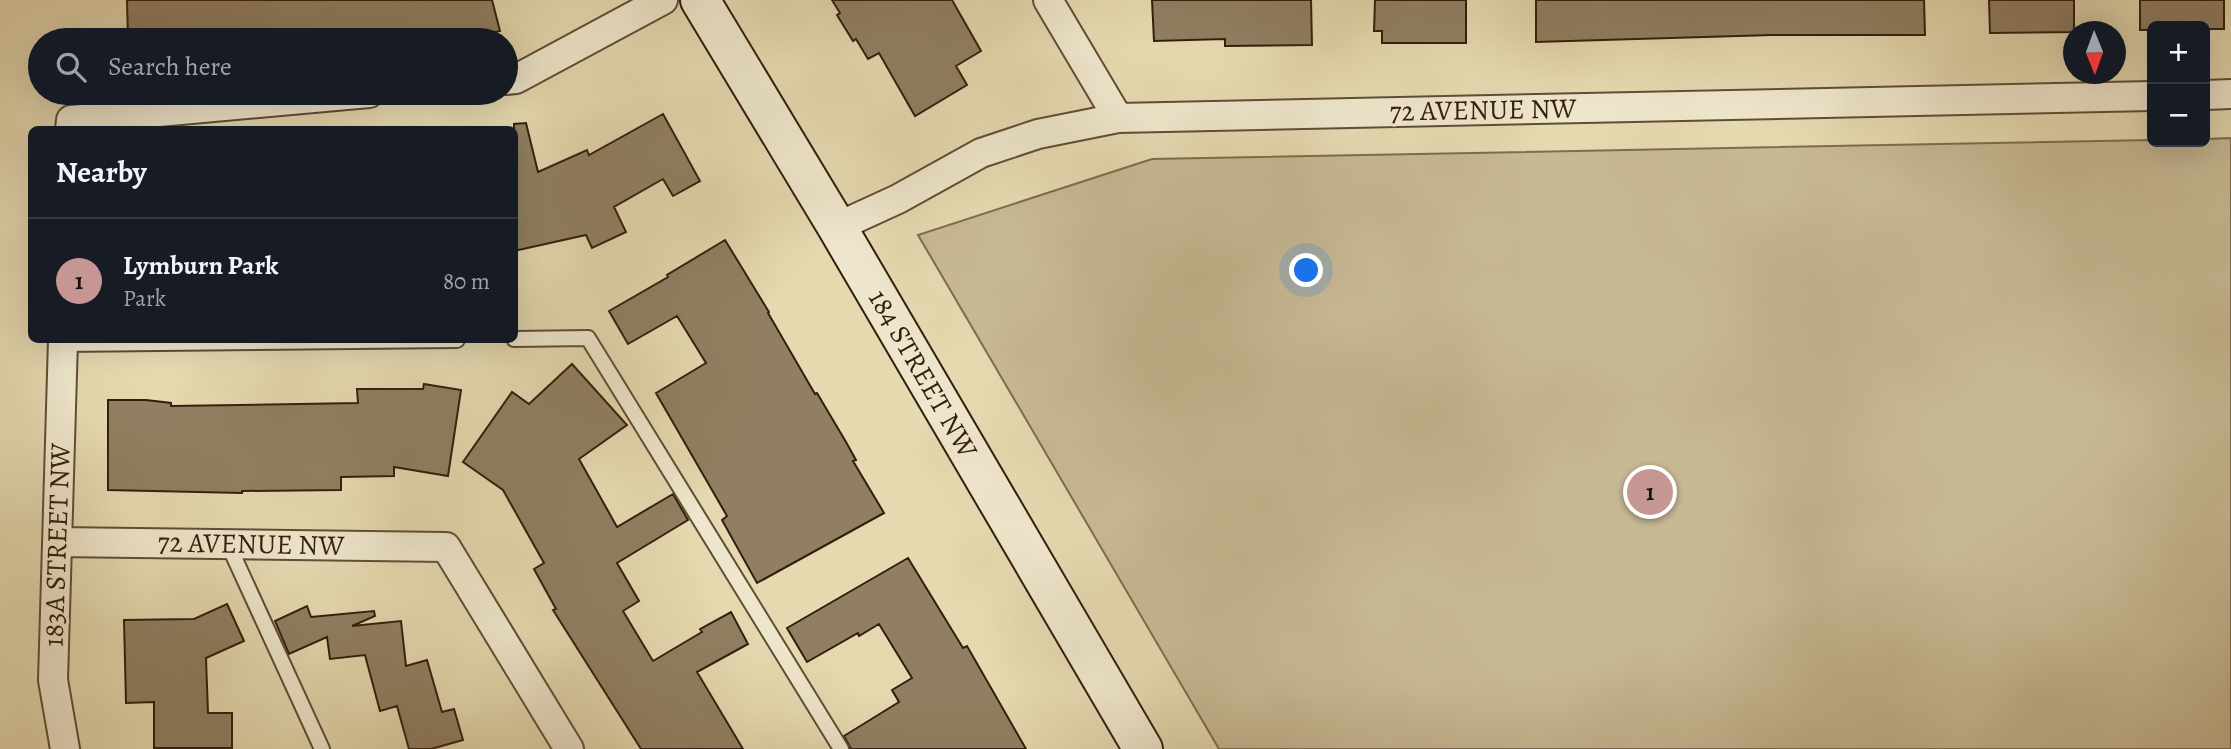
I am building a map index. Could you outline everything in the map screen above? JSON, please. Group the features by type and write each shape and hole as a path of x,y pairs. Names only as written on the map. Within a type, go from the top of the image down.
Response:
{"street":[{"path":"518,78 663,0"},
{"name":"184 STREET NW","path":"700,0 837,227 1143,749"},
{"path":"1048,0 1118,118"},
{"path":"2210,95 2231,94"},
{"name":"72 AVENUE NW","path":"837,227 898,200 981,153 1038,134 1118,118 2147,96"},
{"path":"71,125 257,105"},
{"name":"183A STREET NW","path":"63,343 53,680 65,749"},
{"name":"72 AVENUE NW","path":"57,542 446,547 569,749"}],"lane":[{"path":"518,339 588,338 841,749"},
{"path":"228,544 322,749"}],"shaded area":[{"path":"2231,138 2231,749 1219,749 918,235 1152,159 2147,140 2147,147 2210,147 2210,139"}],"building":[{"path":"127,0 492,0 499,28 128,28"},
{"path":"832,0 952,0 981,51 956,66 967,85 915,116 879,53 868,59 837,15 840,13"},
{"path":"1152,0 1311,0 1312,45 1225,46 1225,39 1154,41"},
{"path":"1375,0 1466,0 1466,43 1382,43 1382,31 1374,31"},
{"path":"1536,0 1924,0 1925,35 1772,35 1536,42"},
{"path":"1989,0 2074,0 2074,21 2063,21 2063,32 1990,33"},
{"path":"2140,0 2224,0 2224,29 2210,29 2210,21 2147,21 2147,30 2140,30"},
{"path":"663,114 700,181 673,196 663,179 614,207 626,232 592,248 586,235 518,250 518,126 514,124 526,123 538,172 587,150 589,155"},
{"path":"725,240 846,442 856,460 853,461 884,513 757,583 722,520 727,516 656,393 706,363 677,316 628,344 609,311"},
{"path":"572,364 627,425 579,459 617,527 673,494 688,520 617,563 639,601 623,611 653,661 731,612 748,644 697,672 743,749 641,749 553,610 556,609 534,569 544,563 503,490 463,462 512,392 529,404"},
{"path":"424,384 461,390 448,476 394,467 394,476 341,477 341,490 242,493 108,490 108,400 146,400 171,403 171,406 358,403 357,389 423,389"},
{"path":"908,558 963,648 967,646 1026,749 851,749 844,736 899,702 892,690 912,678 879,624 807,662 787,628"},
{"path":"227,604 244,641 206,658 208,713 232,713 232,748 154,748 154,702 126,703 124,620 194,619"},
{"path":"307,606 311,617 374,611 375,616 352,626 401,621 406,666 427,660 442,712 454,709 463,740 431,749 409,749 397,706 380,711 365,655 330,659 327,637 289,654 275,621"}],"place":[{"name":"Lymburn Park","path":"1650,492"}]}
